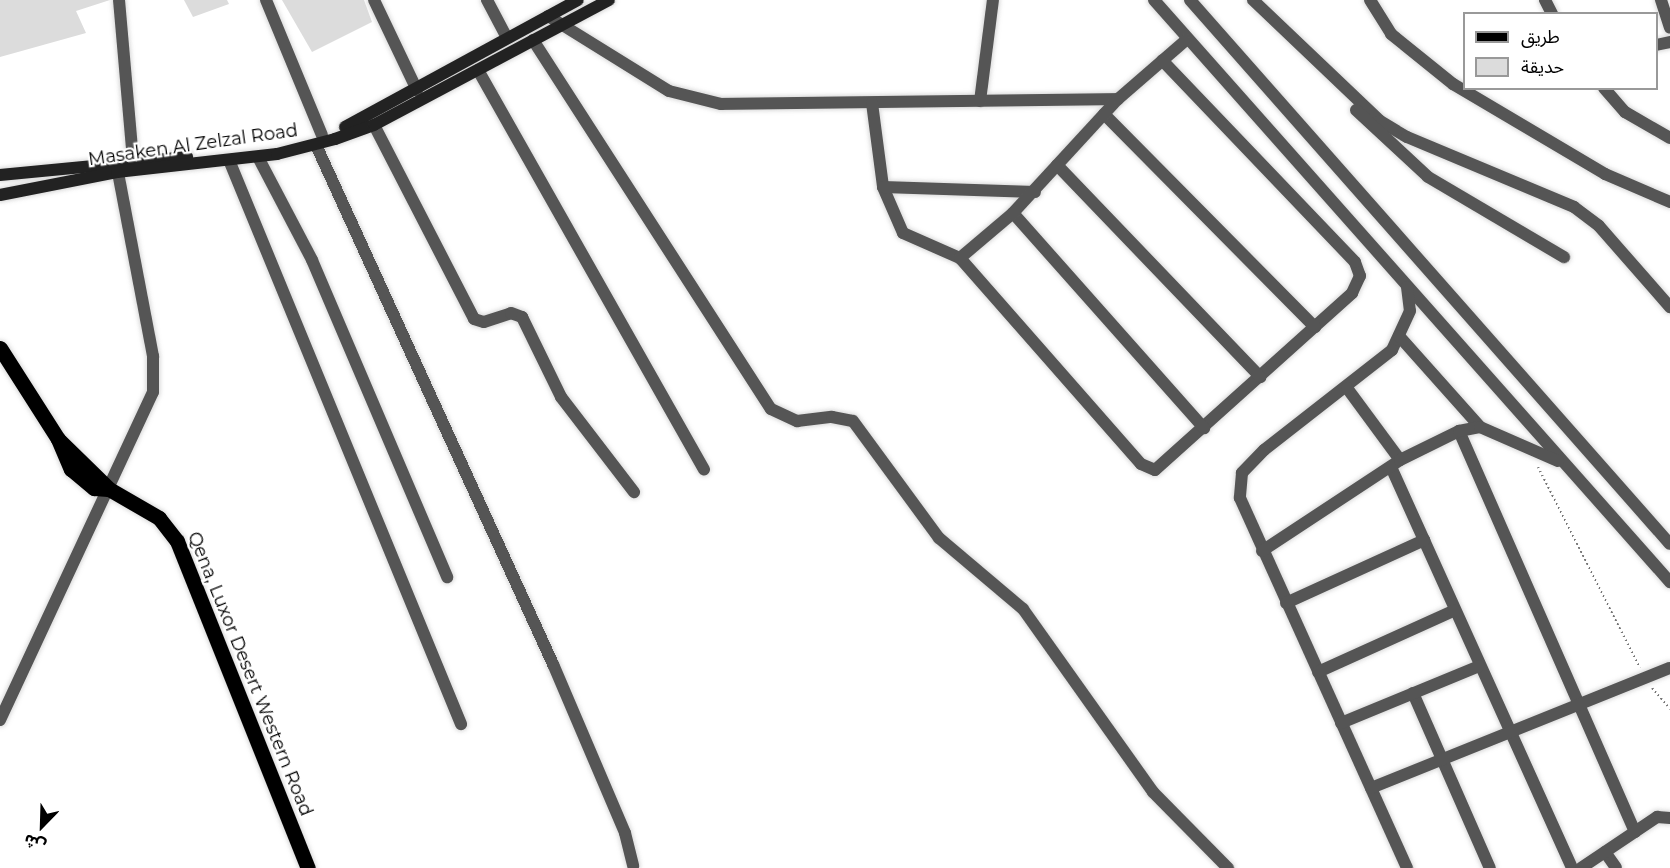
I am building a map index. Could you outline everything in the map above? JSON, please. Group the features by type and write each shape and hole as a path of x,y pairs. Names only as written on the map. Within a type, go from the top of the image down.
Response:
{"main road":[{"name":"Qena, Luxor Desert Western Road","path":"0,348 58,439 76,476 94,488 109,489 148,509 177,541 308,868"}],"street":[{"path":"119,0 133,160"},
{"path":"266,0 319,140 553,664 625,833 633,866"},
{"path":"374,0 417,90"},
{"path":"487,0 507,38"},
{"name":"Masaken Al Zelzal Road","path":"0,195 133,160 229,153 319,140 387,109 507,38 578,0"},
{"name":"Masaken Al Zelzal Road","path":"0,175 16,172 258,157 374,125 609,0"},
{"path":"980,101 993,0"},
{"path":"1154,0 1185,41 1670,582"},
{"path":"1190,0 1670,544"},
{"path":"1253,0 1351,97 1407,137 1574,207 1615,243 1670,307"},
{"path":"1370,0 1391,34 1453,84 1566,153 1670,202"},
{"path":"1661,0 1670,28"},
{"path":"548,16 669,91 694,99 872,103 1118,99"},
{"path":"533,40 771,409 797,421 832,417 854,422 939,538 1023,609 1153,792 1228,868"},
{"path":"960,258 1035,192 1118,99 1185,41"},
{"path":"872,103 883,187 903,233 960,258 1141,464 1155,470 1163,467 1352,293 1360,280 1357,265 1162,60"},
{"path":"478,70 704,469"},
{"path":"1608,91 1625,112 1670,138"},
{"path":"1351,97 1358,112 1404,159 1564,257"},
{"path":"1104,114 1315,327"},
{"path":"374,125 474,319 488,322 511,313 522,317 561,397 634,492"},
{"path":"258,157 312,260 447,577"},
{"path":"229,160 461,724"},
{"path":"1057,165 1260,377"},
{"path":"0,720 153,392 156,374 116,166"},
{"path":"16,172 20,190"},
{"path":"883,187 1035,192"},
{"path":"1013,213 1204,428"},
{"path":"1407,287 1410,311 1399,336 1380,364 1242,473 1240,498 1407,868"},
{"path":"1399,336 1480,427 1562,462"},
{"path":"1347,388 1395,464 1424,540 1507,731 1572,868"},
{"path":"1262,551 1395,464 1459,431 1480,427"},
{"path":"1459,431 1577,707 1635,832"},
{"path":"1286,603 1424,540"},
{"path":"1318,672 1455,610"},
{"path":"1341,723 1479,666"},
{"path":"1371,788 1507,731 1577,707 1670,668"},
{"path":"1413,693 1491,868"},
{"path":"1581,868 1658,818 1670,818"},
{"path":"1605,852 1616,868"}],"path":[{"path":"1529,448 1646,680 1670,709"}],"green space":[{"path":"0,0 110,0 76,11 86,33 0,57"},
{"path":"184,0 227,0 229,4 193,17"},
{"path":"282,0 364,0 372,22 312,52"}]}
